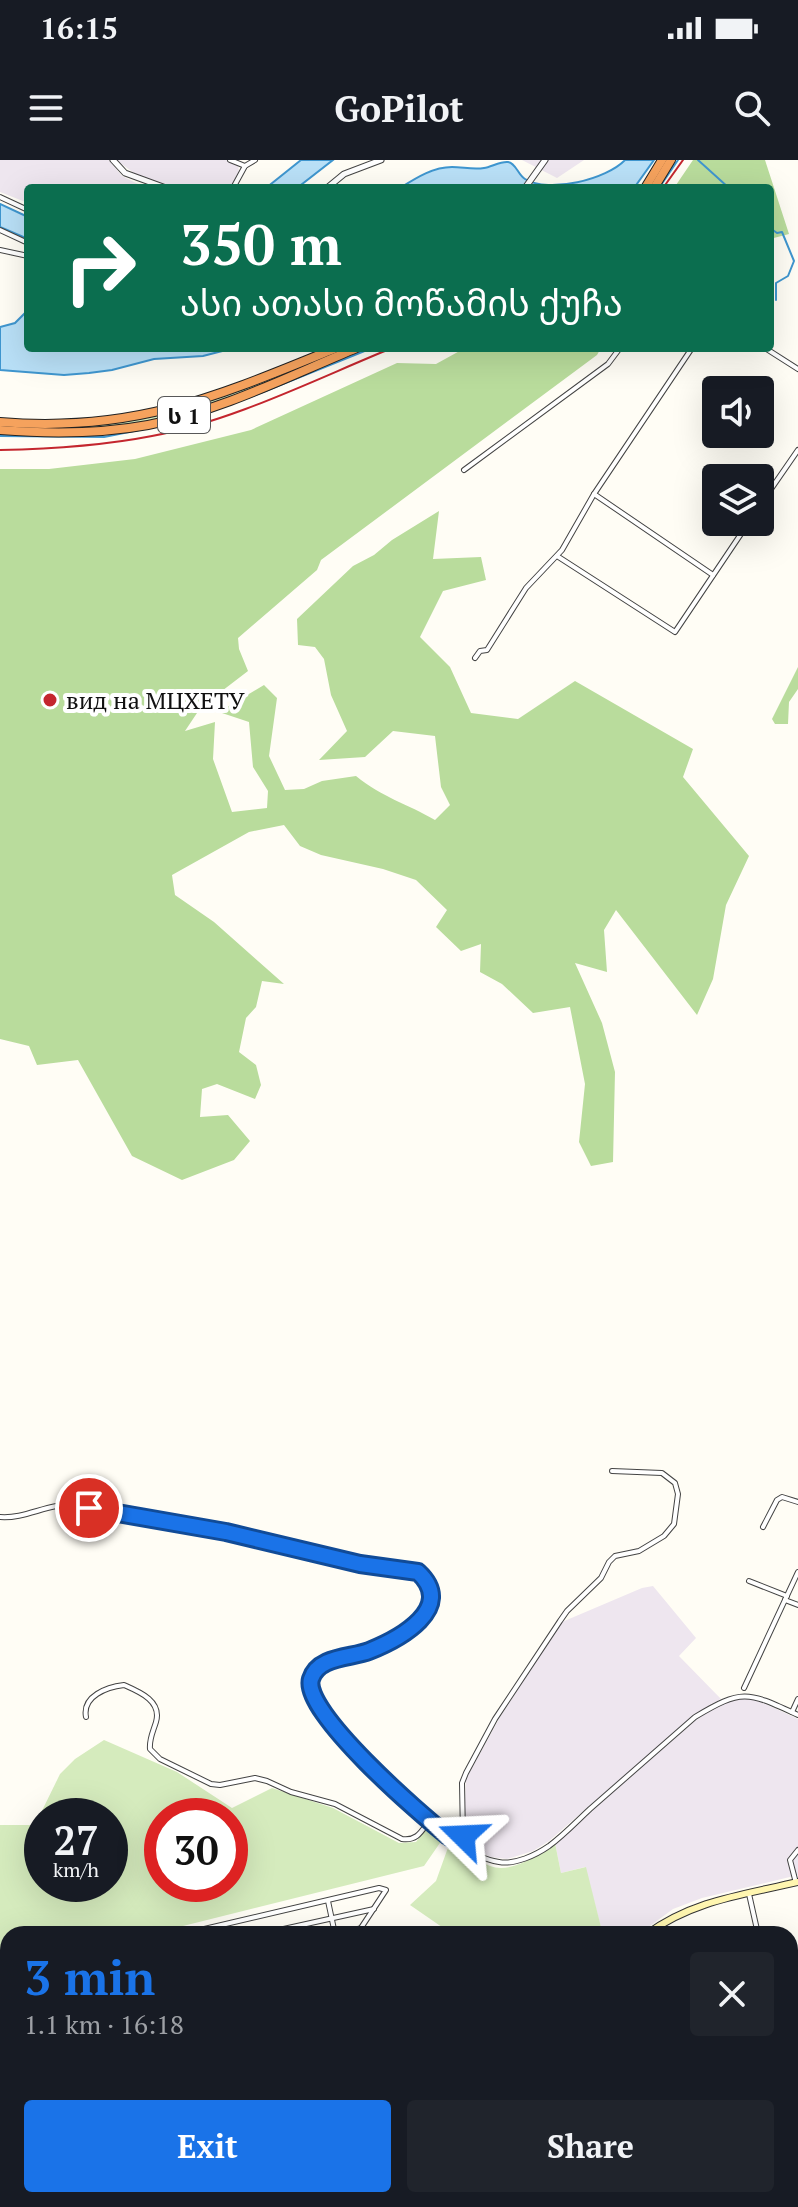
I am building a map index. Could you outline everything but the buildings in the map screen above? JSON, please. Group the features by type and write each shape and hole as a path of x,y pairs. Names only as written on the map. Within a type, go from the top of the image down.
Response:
{"highway":[{"path":"647,184 662,160"},
{"path":"656,184 671,160"},
{"name":"ს 1","path":"0,422 96,423 163,412 211,398 326,352"},
{"name":"ს 1","path":"0,430 77,432 151,424 229,400 347,352"}],"main road":[{"path":"660,1926 683,1911 797,1883"}],"street":[{"path":"113,160 125,173 154,184"},
{"path":"230,160 245,166"},
{"path":"332,184 344,174 381,160"},
{"path":"528,184 545,160"},
{"path":"235,184 251,161"},
{"path":"0,197 24,208"},
{"path":"0,230 24,241"},
{"path":"0,250 24,255"},
{"path":"464,470 608,364 617,352"},
{"path":"475,658 480,651 487,650 526,588 557,556 594,494 689,352"},
{"path":"771,352 798,369"},
{"path":"774,485 798,450"},
{"path":"594,494 713,575"},
{"path":"557,556 675,632 739,536"},
{"path":"460,1844 463,1836 462,1783 466,1773 495,1719 560,1621 601,1578 615,1556 639,1551 664,1536 674,1524 678,1494 675,1483 662,1473 612,1471"},
{"path":"763,1527 777,1500 782,1497 798,1502"},
{"path":"0,1517 19,1517 57,1505 74,1505 226,1532 360,1564 418,1572 431,1590 432,1599 424,1617 373,1649 326,1663 312,1675 310,1687 316,1704 331,1723 379,1775 429,1821 460,1844 503,1863 530,1856 550,1845 695,1717 719,1703 744,1695 757,1697 798,1715"},
{"path":"744,1688 798,1572"},
{"path":"749,1581 798,1605"},
{"path":"86,1717 85,1706 91,1698 124,1685 142,1694 155,1706 157,1716 150,1749 160,1759 211,1784 255,1778 267,1781 291,1792 335,1804 402,1839 411,1840 418,1836 429,1821"},
{"path":"792,1712 798,1699"},
{"path":"797,1850 790,1860 797,1883"},
{"path":"218,1926 379,1888 386,1890 363,1926"},
{"path":"749,1894 756,1926"},
{"path":"328,1901 334,1926"},
{"path":"296,1926 374,1909"}],"shaded area":[{"path":"0,160 109,160 122,176 138,184 24,184 24,201 0,192"},
{"path":"116,160 226,160 238,165 239,172 233,184 162,184 137,175"},
{"path":"522,160 584,160 557,178"},
{"path":"653,1586 696,1638 679,1656 721,1699 695,1714 549,1841 533,1851 507,1859 490,1857 463,1842 466,1779 500,1717 562,1622"},
{"path":"736,1699 755,1699 798,1719 798,1875 702,1898 673,1909 650,1926 601,1926 585,1867 561,1873 555,1843 697,1719"}],"green space":[{"path":"693,160 765,160 773,184 677,184"},
{"path":"774,188 789,234 774,238"},
{"path":"339,352 206,405 147,421 88,429 0,428 0,425 88,426 140,419 217,397"},
{"path":"458,352 599,352 321,560 317,570 238,638 248,671 201,707 185,731 215,722 213,759 232,812 267,808 268,791 253,767 249,722 219,712 264,685 277,698 269,756 285,790 304,789 322,781 356,776 385,795 435,820 450,805 441,787 435,736 393,731 365,757 319,760 347,731 331,695 324,659 315,647 298,645 297,619 353,566 439,511 433,559 481,557 486,580 443,591 420,637 450,667 471,713 518,719 575,681 693,749 683,777 749,856 726,905 713,979 697,1015 616,910 604,930 607,972 575,963 602,1023 615,1072 613,1162 591,1166 579,1142 585,1084 570,1007 533,1013 502,984 480,972 481,944 461,951 436,927 447,910 416,880 321,855 300,846 284,825 249,832 172,875 175,895 214,922 284,984 262,981 256,1007 246,1018 239,1052 256,1065 261,1085 255,1099 217,1084 202,1089 200,1117 228,1115 250,1141 234,1160 182,1180 132,1156 78,1060 37,1065 29,1046 0,1039 0,469 49,469 135,459 251,430 397,363 436,364"},
{"path":"798,667 798,689 789,702 788,724 775,724 772,719"},
{"path":"104,1740 177,1772 217,1798 144,1798 144,1902 248,1902 248,1800 272,1788 333,1808 399,1843 416,1842 427,1827 442,1840 424,1866 183,1926 0,1926 0,1825 24,1825 24,1902 128,1902 128,1798 48,1798 60,1774 75,1759"},
{"path":"450,1842 480,1861 498,1868 524,1862 555,1843 561,1873 586,1867 601,1926 440,1926 410,1905 436,1881"}],"water":[{"path":"301,160 333,160 302,184 271,184"},
{"path":"625,160 654,160 637,184 567,184 592,178"},
{"path":"505,162 511,163 525,179 542,184 407,184 438,169 480,169"},
{"path":"0,204 24,215 24,237 0,227"},
{"path":"24,314 24,352 218,352 154,359 89,373 64,375 0,370 0,327 15,323"}],"waterway":[{"path":"662,184 678,160"},
{"path":"698,160 725,184"},
{"path":"774,231 782,232 794,261 788,276 776,283 776,300"},
{"path":"248,398 362,352"},
{"path":"183,420 200,415"},
{"path":"0,436 104,437 169,424"}],"railway":[{"path":"666,184 683,160"},
{"path":"0,450 95,445 182,429 274,398 383,352"}],"place":[{"name":"вид на МЦХЕТУ","path":"50,700"}],"route":[{"path":"89,1508 226,1532 360,1564 412,1570 424,1577 432,1599 424,1617 365,1653 326,1663 312,1675 310,1687 316,1704 379,1775 448,1836 460,1844 463,1836"}]}
